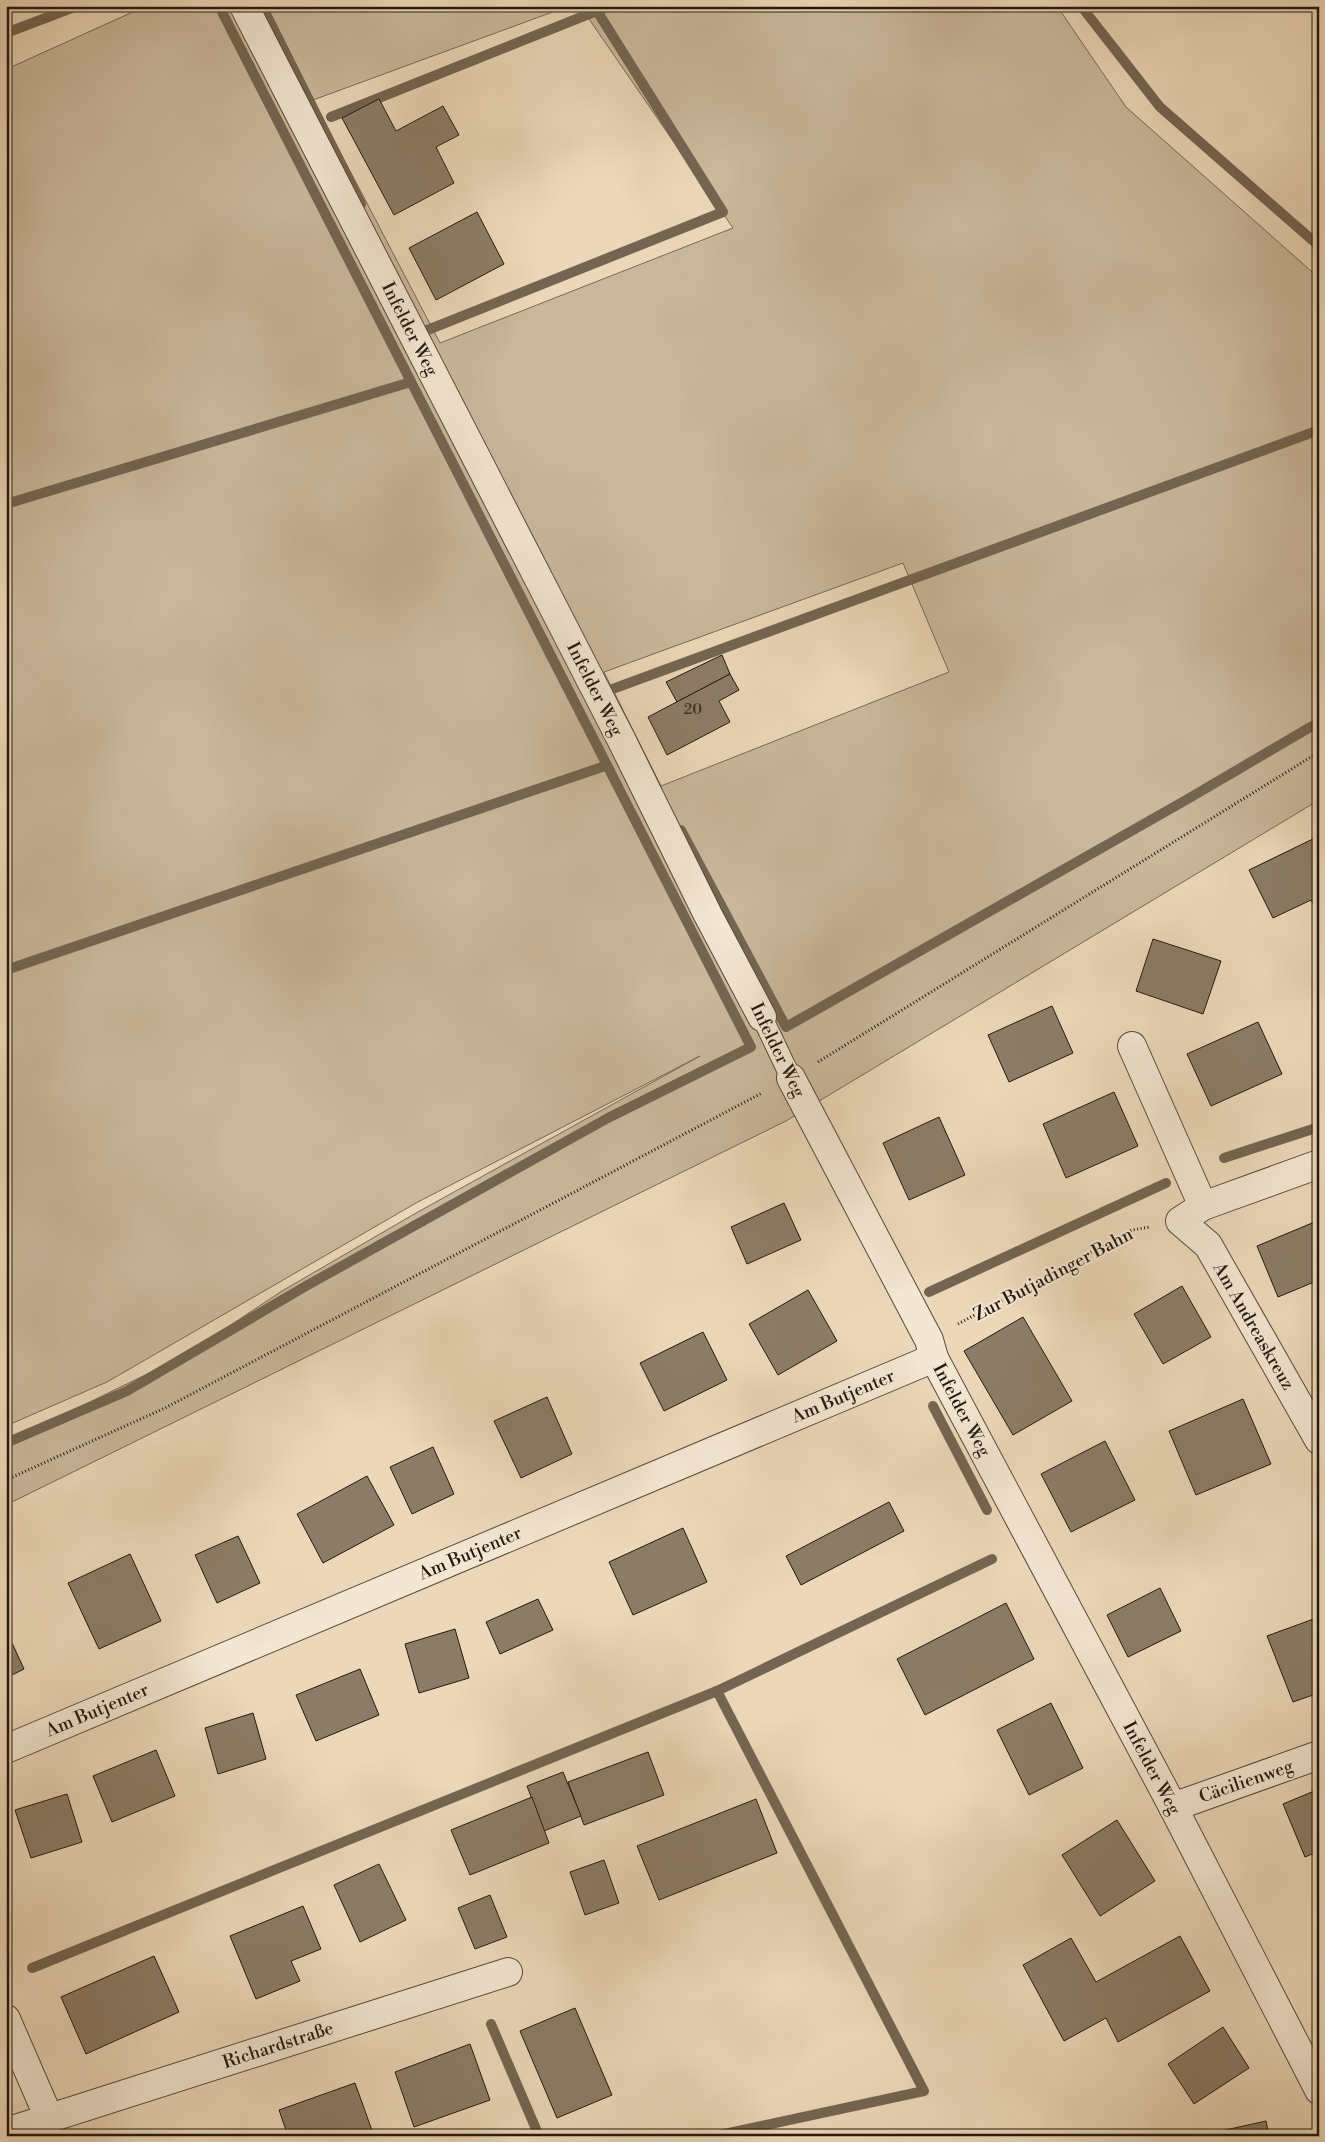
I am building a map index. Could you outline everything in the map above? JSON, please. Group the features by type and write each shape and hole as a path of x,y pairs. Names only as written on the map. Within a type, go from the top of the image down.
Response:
{"street":[{"name":"Infelder Weg","path":"244,6 625,748 708,915 762,1017"},
{"path":"1132,1046 1203,1206"},
{"name":"Infelder Weg","path":"792,1078 932,1349 1317,2080"},
{"path":"1180,1222 1203,1206 1319,1164"},
{"name":"Am Andreaskreuz","path":"1180,1222 1208,1245 1319,1440"},
{"name":"Am Butjenter","path":"6,1749 932,1349"},
{"name":"Cäcilienweg","path":"1173,1806 1319,1755"},
{"name":"Richardstraße","path":"6,2132 508,1972"},
{"path":"6,2019 49,2118"}],"lane":[{"name":"Infelder Weg","path":"762,1017 792,1078"}],"path":[{"path":"6,1480 165,1408 792,1078 1319,752"},
{"name":"Zur Butjadinger Bahn","path":"932,1349 1132,1230 1180,1222"}],"shaded area":[{"path":"146,6 569,6 313,100 440,343 733,228 580,6 1057,6 1126,107 1319,278 1319,800 786,1121 6,1505 6,1443 184,1356 282,1291 416,1213 700,1056 416,1203 107,1382 6,1426 6,64 9,68","holes":["903,563 949,672 661,786 604,672"]}],"building":[{"path":"379,99 396,131 443,106 459,135 436,147 454,183 394,215 342,118"},
{"path":"477,212 504,264 436,300 409,248"},
{"path":"722,655 730,674 677,702 666,682"},
{"path":"730,674 739,690 719,701 730,722 667,755 648,717"},
{"path":"1319,836 1319,915 1311,900 1273,918 1249,870"},
{"path":"1153,939 1221,961 1203,1014 1136,991"},
{"path":"1052,1006 1073,1053 1009,1082 988,1035"},
{"path":"1258,1022 1282,1074 1211,1106 1187,1054"},
{"path":"1114,1092 1138,1146 1066,1178 1043,1124"},
{"path":"939,1117 965,1175 909,1200 883,1143"},
{"path":"784,1203 801,1240 747,1264 731,1227"},
{"path":"1317,1221 1319,1225 1319,1280 1278,1297 1257,1246"},
{"path":"1182,1286 1211,1337 1163,1364 1134,1314"},
{"path":"808,1290 837,1341 778,1375 749,1324"},
{"path":"1023,1317 1072,1401 1013,1435 964,1351"},
{"path":"703,1332 727,1380 664,1411 640,1363"},
{"path":"547,1397 572,1454 521,1478 494,1421"},
{"path":"1243,1399 1271,1464 1196,1495 1169,1431"},
{"path":"1105,1441 1135,1500 1071,1532 1041,1474"},
{"path":"433,1447 454,1494 412,1514 390,1467"},
{"path":"367,1476 394,1525 323,1563 297,1514"},
{"path":"889,1502 904,1531 801,1585 786,1556"},
{"path":"683,1528 707,1582 633,1615 609,1562"},
{"path":"238,1536 260,1583 217,1603 195,1555"},
{"path":"130,1554 161,1621 99,1649 68,1583"},
{"path":"1160,1588 1181,1631 1128,1657 1107,1615"},
{"path":"538,1599 553,1630 500,1654 486,1622"},
{"path":"1006,1603 1034,1659 925,1715 897,1659"},
{"path":"1319,1617 1319,1693 1293,1702 1267,1636"},
{"path":"455,1629 469,1678 419,1693 405,1644"},
{"path":"6,1630 24,1669 6,1678"},
{"path":"360,1669 379,1715 316,1741 296,1695"},
{"path":"1051,1703 1083,1768 1029,1795 997,1730"},
{"path":"253,1713 266,1759 218,1774 205,1728"},
{"path":"156,1750 175,1796 112,1822 93,1776"},
{"path":"648,1752 664,1795 584,1825 568,1782"},
{"path":"563,1772 581,1816 544,1831 527,1786"},
{"path":"1319,1789 1319,1851 1305,1857 1283,1804"},
{"path":"67,1794 82,1842 31,1858 15,1810"},
{"path":"532,1797 549,1843 470,1875 451,1830"},
{"path":"756,1799 777,1853 659,1900 637,1846"},
{"path":"1117,1820 1155,1881 1100,1916 1062,1855"},
{"path":"604,1860 619,1903 585,1915 570,1872"},
{"path":"379,1864 406,1920 360,1942 334,1885"},
{"path":"490,1895 507,1937 475,1949 458,1908"},
{"path":"303,1906 321,1949 291,1961 300,1981 256,1999 230,1936"},
{"path":"1180,1936 1210,1991 1118,2042 1106,2018 1064,2041 1023,1965 1071,1938 1096,1982"},
{"path":"154,1956 179,2012 86,2054 61,1997"},
{"path":"575,2008 612,2095 557,2118 520,2031"},
{"path":"1223,2027 1249,2068 1194,2104 1168,2064"},
{"path":"470,2044 490,2100 414,2127 395,2072"},
{"path":"355,2083 374,2136 288,2136 279,2110"},
{"path":"1266,2121 1269,2136 1198,2136"}],"waterway":[{"path":"6,33 77,6"},
{"path":"6,1443 127,1391 306,1286 608,1118 751,1047 219,6"},
{"path":"262,6 361,204"},
{"path":"331,117 609,6"},
{"path":"1081,6 1160,107 1319,246"},
{"path":"425,331 723,212 597,11"},
{"path":"6,504 411,382"},
{"path":"607,691 1319,430"},
{"path":"681,830 786,1027 1186,800 1319,722"},
{"path":"6,970 605,766"},
{"path":"1224,1158 1319,1127"},
{"path":"929,1292 1166,1183"},
{"path":"933,1406 987,1510"},
{"path":"715,2136 924,2091 717,1691 992,1559"},
{"path":"32,1968 717,1691"},
{"path":"491,2024 539,2136"}]}
